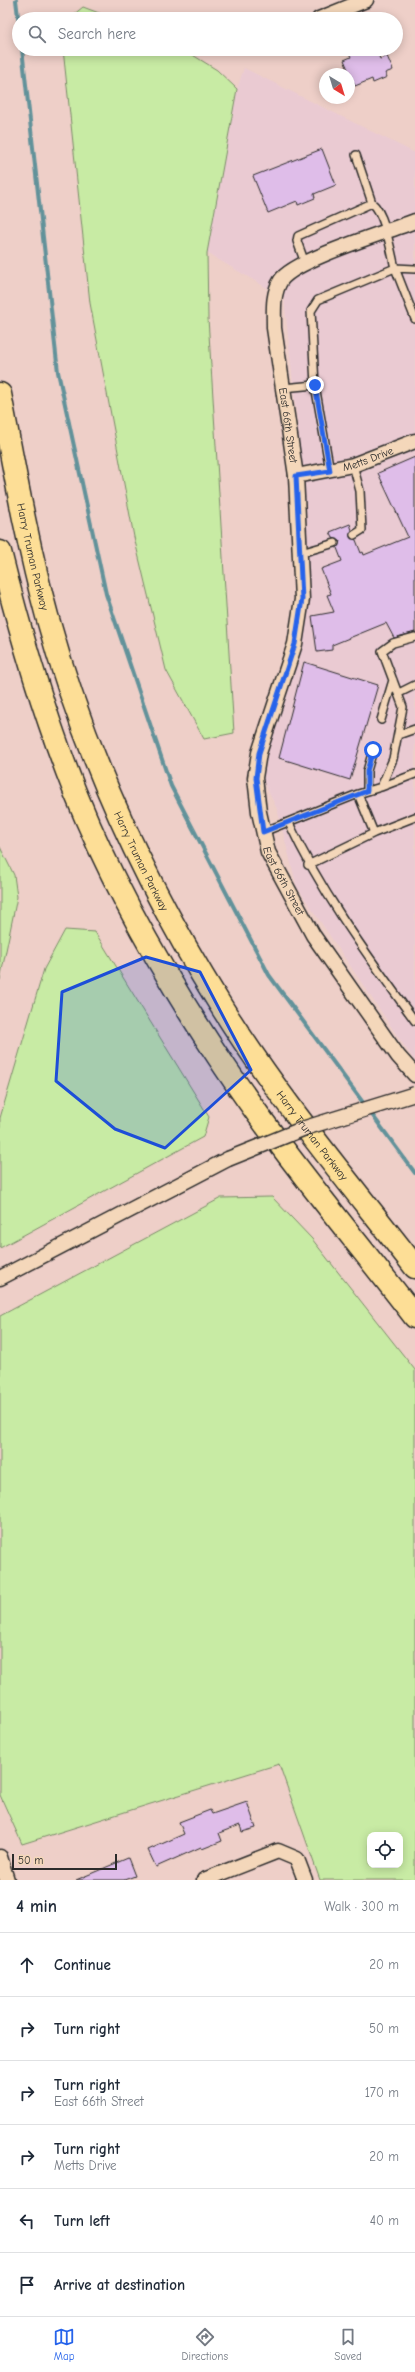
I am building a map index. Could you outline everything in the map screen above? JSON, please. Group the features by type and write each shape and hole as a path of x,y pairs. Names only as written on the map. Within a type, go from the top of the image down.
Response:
{"highway":[{"name":"Harry Truman Parkway","path":"0,394 30,545 47,616 87,737 124,826 186,946 251,1052 415,1267"},
{"path":"0,552 18,625 41,698"},
{"path":"0,578 75,792 105,859 141,929 195,1022 260,1115 415,1317"}],"street":[{"path":"336,12 366,0"},
{"name":"East 66th Street","path":"415,221 293,269 282,280 275,296 274,328 296,476 301,553 302,599 295,644 259,753 256,778 263,832 268,852 278,872 313,935 398,1056 415,1075"},
{"name":"Metts Drive","path":"296,476 330,471 354,465 415,441"},
{"path":"0,1278 228,1159 305,1128 415,1094"},
{"path":"204,1880 278,1851 297,1859 305,1880"},
{"path":"0,1857 7,1880"}],"lane":[{"path":"356,155 372,203 376,206 386,232 395,268 415,319"},
{"path":"305,263 296,241 298,236 372,203"},
{"path":"330,471 315,385 311,311 318,300 395,268 415,269"},
{"path":"283,388 315,385"},
{"path":"354,465 360,491 362,530 354,535"},
{"path":"301,553 335,543"},
{"path":"381,787 393,759 404,707 382,651 393,643 415,637"},
{"path":"382,720 393,680"},
{"path":"398,692 415,686"},
{"path":"398,736 415,729"},
{"path":"367,791 367,771 373,750"},
{"path":"263,832 289,823 358,794 415,774"},
{"path":"358,794 374,833"},
{"path":"308,865 374,833 415,817"},
{"path":"289,823 308,865 368,958 415,1021"}],"highlighted area":[{"path":"146,957 200,972 251,1070 165,1148 115,1129 56,1081 62,992"}],"shaded area":[{"path":"244,68 415,153 415,1062 297,887 277,809 263,780 262,763 310,604 302,468 284,298 207,253 237,89"}],"green space":[{"path":"83,7 96,12 77,12"},
{"path":"64,56 194,56 217,70 237,89 207,253 208,318 234,733 204,739 166,670 134,537 90,303"},
{"path":"0,847 14,875 17,897 0,980"},
{"path":"65,930 95,932 209,1117 203,1137 0,1248 0,1118 44,969"},
{"path":"272,1197 312,1239 415,1370 415,1880 320,1880 279,1764 22,1844 0,1795 0,1316 221,1198"}],"building":[{"path":"350,56 379,56 380,59 387,56 393,70 385,73 387,77 373,83 372,79 355,86 355,68 347,68 344,60"},
{"path":"322,149 336,185 314,194 315,198 298,205 297,201 268,213 253,176"},
{"path":"415,457 415,632 394,638 386,623 332,645 332,650 317,652 312,616 334,612 327,595 331,594 321,569 342,561 337,548 340,541 333,538 330,532 350,524 352,530 350,537 356,540 361,553 363,552 364,555 408,537 378,473"},
{"path":"304,662 378,685 350,780 279,758"},
{"path":"247,1802 256,1828 242,1832 240,1825 219,1833 222,1841 202,1849 201,1847 156,1867 148,1850 184,1834 179,1822 210,1810 212,1814"},
{"path":"128,1858 135,1876 124,1880 76,1880"}],"waterway":[{"path":"16,0 17,12"},
{"path":"23,56 58,372 106,594 171,786 269,975 415,1173"}],"route":[{"path":"315,385 330,471 296,476 302,573 302,599 295,644 259,753 256,778 259,812 263,832 367,791 367,771 373,750"}]}
